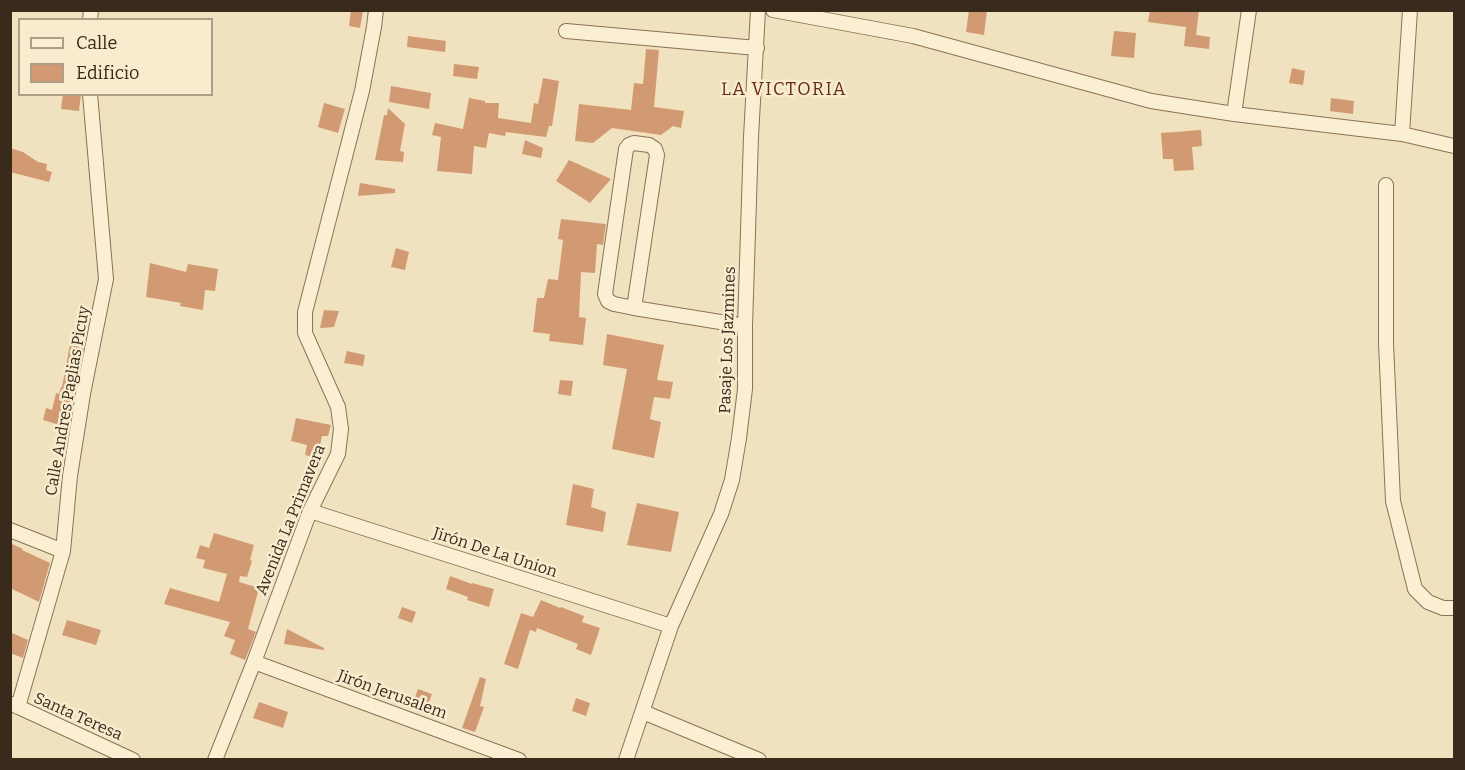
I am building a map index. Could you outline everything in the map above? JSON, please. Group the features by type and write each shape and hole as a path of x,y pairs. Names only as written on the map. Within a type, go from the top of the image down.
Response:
{"street":[{"name":"Avenida La Primavera","path":"214,759 254,662 310,511 338,454 341,429 338,407 305,333 304,312 362,91 376,10"},
{"name":"Pasaje Los Jazmines","path":"626,759 671,626 721,514 732,480 745,388 751,137 758,10"},
{"path":"773,10 913,36 1151,101 1234,114 1402,134 1455,146"},
{"path":"1234,114 1249,10"},
{"path":"1402,134 1410,10"},
{"path":"566,31 757,48"},
{"name":"Calle Andres Paglias Picuy","path":"14,705 63,551 70,476 83,394 106,279 90,96"},
{"path":"634,308 657,155 655,149 649,145 634,143 626,149 605,294 608,301 634,308 745,326"},
{"path":"1386,185 1386,343 1393,501 1415,589 1428,602 1443,608 1455,608"},
{"name":"Jirón De La Union","path":"310,511 671,626"},
{"path":"10,530 63,551"},
{"name":"Jirón Jerusalem","path":"254,662 519,759"},
{"name":"Santa Teresa","path":"14,705 133,759"},
{"path":"642,712 759,759"}],"building":[{"path":"351,10 363,11 360,28 349,26"},
{"path":"969,10 987,10 984,35 966,32"},
{"path":"1150,10 1199,10 1196,35 1210,37 1209,49 1184,46 1186,27 1148,22"},
{"path":"1114,31 1136,33 1134,58 1111,56"},
{"path":"408,36 446,41 445,52 407,47"},
{"path":"646,49 659,50 654,107 684,111 681,128 673,126 661,135 612,128 593,143 575,141 579,104 631,110 634,83 643,84"},
{"path":"454,64 479,67 477,79 453,76"},
{"path":"1292,68 1305,71 1303,85 1289,83"},
{"path":"543,78 559,81 552,126 549,126 546,137 506,132 505,136 489,133 486,148 474,146 472,174 437,171 441,137 432,135 435,123 463,129 469,98 485,101 485,103 499,103 498,118 531,123 534,103 538,104"},
{"path":"391,86 431,93 429,109 389,102"},
{"path":"63,96 81,96 79,111 61,109"},
{"path":"1331,98 1354,101 1353,114 1330,111"},
{"path":"324,103 345,109 338,133 318,127"},
{"path":"388,108 405,124 400,151 404,152 403,162 375,160 384,115 387,115"},
{"path":"1201,130 1202,146 1192,147 1194,170 1174,171 1173,159 1163,159 1161,133"},
{"path":"525,140 543,148 541,158 522,154"},
{"path":"10,148 47,164 46,170 52,172 49,182 10,172"},
{"path":"569,160 611,179 590,203 556,181"},
{"path":"360,183 395,189 395,193 358,196"},
{"path":"561,219 606,224 603,245 597,244 595,273 581,272 579,317 586,318 583,345 549,341 550,334 533,332 537,298 544,298 548,279 558,280 563,240 558,239"},
{"path":"396,248 409,252 405,270 391,267"},
{"path":"150,263 186,272 188,264 218,269 215,291 205,290 203,310 180,306 181,303 146,297"},
{"path":"324,310 339,311 334,327 320,328"},
{"path":"607,334 664,345 657,380 673,382 670,399 654,397 650,419 661,422 654,458 612,449 627,369 603,365"},
{"path":"70,345 83,348 69,428 43,420 46,408 52,410 56,393 59,394 62,387"},
{"path":"347,351 365,355 363,366 344,363"},
{"path":"560,380 573,381 571,396 558,394"},
{"path":"296,418 331,425 328,436 322,436 317,458 305,455 307,445 291,441"},
{"path":"573,484 594,489 591,507 606,512 603,532 566,525"},
{"path":"637,503 679,512 671,552 627,545"},
{"path":"214,533 254,545 247,577 240,576 239,582 259,588 248,629 256,632 245,660 230,654 235,640 224,636 230,622 164,604 170,588 219,602 227,574 203,568 205,560 196,558 200,545 209,548"},
{"path":"10,543 50,563 39,602 10,588"},
{"path":"450,576 494,589 489,607 467,600 468,597 446,589"},
{"path":"541,600 584,616 582,622 600,628 591,655 576,649 578,644 537,628 536,632 530,630 518,669 504,664 521,613 533,617"},
{"path":"402,607 416,612 412,623 398,618"},
{"path":"67,620 101,630 96,645 62,635"},
{"path":"287,629 324,648 324,650 284,644"},
{"path":"10,632 28,640 23,658 10,653"},
{"path":"480,677 486,679 480,706 484,707 475,732 462,728"},
{"path":"418,689 432,694 428,705 414,700"},
{"path":"576,698 590,703 586,716 572,711"},
{"path":"259,702 288,712 283,728 253,718"}],"district":[{"name":"LA VICTORIA","path":"784,90"}]}
